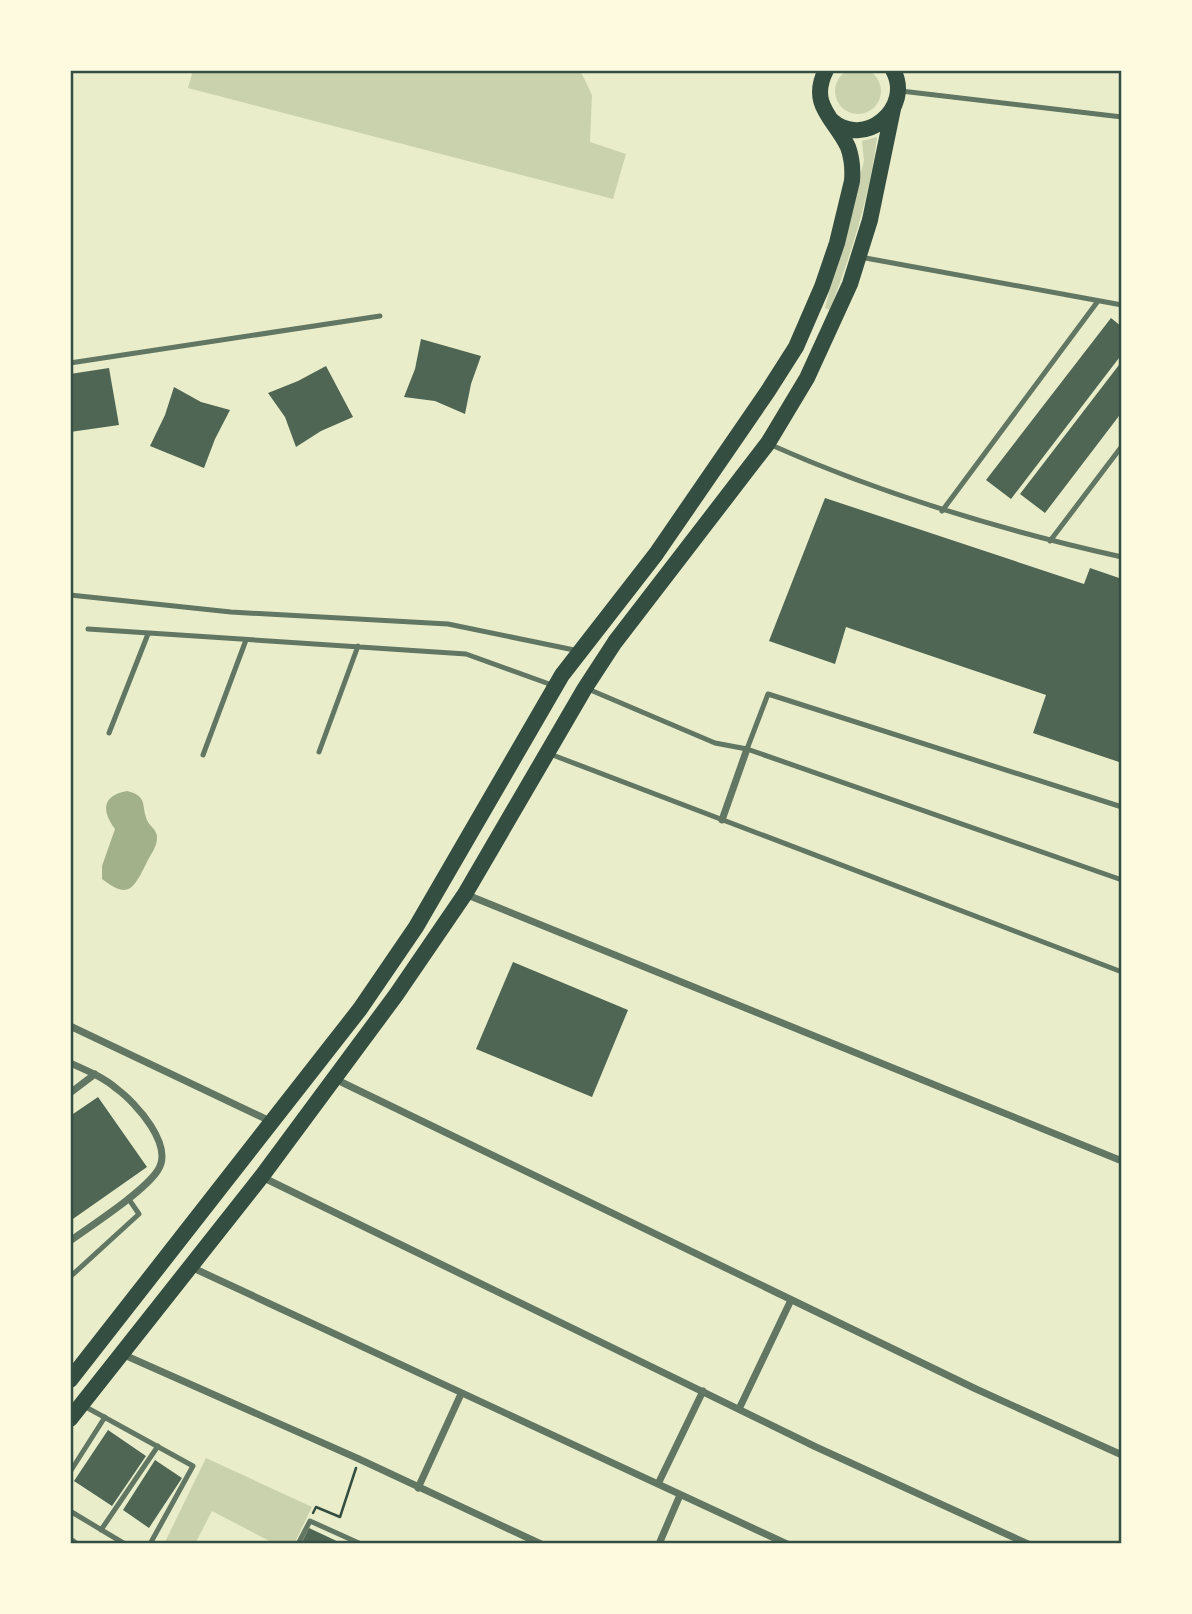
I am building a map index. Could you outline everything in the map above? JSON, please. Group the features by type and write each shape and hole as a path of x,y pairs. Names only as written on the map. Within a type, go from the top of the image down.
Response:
{"main road":[{"path":"70,1380 359,1009 416,927 559,680 656,554 796,347 822,288 837,243 849,199 853,168 848,148 827,116 819,93 823,73"},
{"path":"70,1419 262,1177 396,995 465,894 585,688 615,642 768,443 790,408 826,339 859,257 878,184 893,108 896,77"},
{"path":"827,116 842,127 864,130 886,119 893,108"},
{"path":"744,426 768,443"},
{"path":"559,680 585,688"}],"street":[{"path":"722,820 747,749"},
{"path":"465,894 1122,1161"},
{"path":"70,1026 270,1121"},
{"path":"70,1062 95,1074 130,1100 152,1129 162,1150 159,1170 147,1183 70,1241"},
{"path":"70,1093 95,1074"},
{"path":"334,1079 976,1389 1122,1455"},
{"path":"262,1177 738,1409 1028,1544"},
{"path":"190,1266 787,1544"},
{"path":"738,1409 791,1300"},
{"path":"121,1353 359,1458 541,1544"},
{"path":"657,1484 703,1391"},
{"path":"418,1488 461,1394"},
{"path":"659,1544 680,1495"}],"lane":[{"path":"896,77 1122,117"},
{"path":"859,257 1122,306"},
{"path":"942,511 1098,301"},
{"path":"70,363 380,316"},
{"path":"768,443 818,466 942,511 1050,541 1122,556"},
{"path":"1050,541 1122,446"},
{"path":"70,595 231,612 448,625 579,651"},
{"path":"88,629 466,654 559,680"},
{"path":"109,733 148,634"},
{"path":"203,755 246,639"},
{"path":"319,752 358,646"},
{"path":"585,688 715,743 747,749 1122,880"},
{"path":"747,749 768,694 1122,807"},
{"path":"547,753 1122,972"},
{"path":"70,1277 139,1214 128,1198"},
{"path":"81,1404 192,1466 150,1544"},
{"path":"70,1472 106,1417"},
{"path":"101,1530 158,1446"},
{"path":"70,1511 125,1544"},
{"path":"298,1544 310,1521 361,1544"}],"path":[{"path":"316,1507 340,1517 359,1458"}],"shaded area":[{"path":"858,68 874,75 881,91 874,107 858,114 842,107 835,91 842,75"},
{"path":"193,70 580,70 592,95 590,142 626,154 613,199 188,88"},
{"path":"877,137 859,225 830,310 825,308 864,161 862,141"},
{"path":"127,791 141,798 147,820 157,839 137,880 129,889 124,890 102,879 102,866 115,829 106,805 108,800 118,793"},
{"path":"206,1458 312,1507 294,1544 275,1544 212,1511 195,1544 164,1544"}],"building":[{"path":"1111,318 1122,327 1122,354 1011,499 986,480"},
{"path":"421,339 481,356 471,384 465,414 435,401 404,397 415,369"},
{"path":"1122,361 1122,412 1045,513 1020,494"},
{"path":"326,366 353,417 321,431 296,447 285,417 268,393"},
{"path":"109,368 119,425 70,432 70,374"},
{"path":"174,387 201,402 230,410 204,468 150,446 165,415"},
{"path":"825,498 1084,584 1090,568 1122,579 1122,763 1033,733 1046,695 846,627 835,664 769,641"},
{"path":"513,962 628,1010 592,1097 476,1049"},
{"path":"98,1097 147,1167 70,1221 70,1116"},
{"path":"108,1430 146,1456 112,1506 74,1481"},
{"path":"155,1460 182,1478 149,1528 123,1510"},
{"path":"309,1528 343,1544 301,1544"}]}
